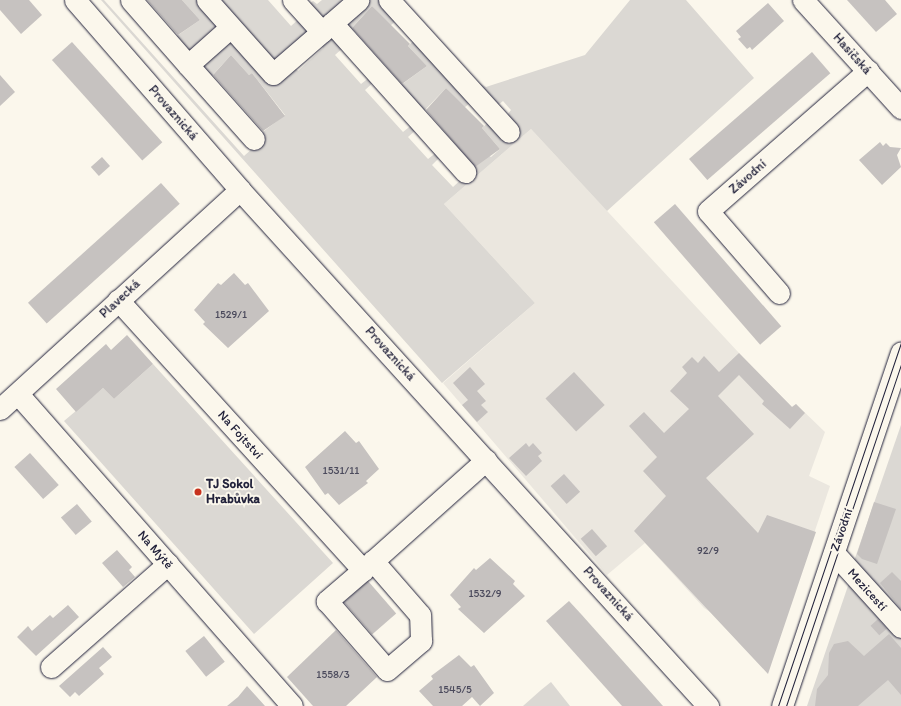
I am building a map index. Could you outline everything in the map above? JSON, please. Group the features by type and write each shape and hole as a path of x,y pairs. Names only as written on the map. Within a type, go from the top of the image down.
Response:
{"street":[{"name":"Provaznická","path":"75,0 240,190 708,706"},
{"path":"130,0 254,139"},
{"path":"206,0 273,74 358,0"},
{"path":"293,0 327,28 465,172"},
{"path":"389,0 509,132"},
{"name":"Hasičská","path":"803,0 901,108"},
{"path":"188,65 231,27"},
{"name":"Závodní","path":"779,293 708,211 868,71"},
{"name":"Plavecká","path":"0,409 240,190"},
{"name":"Na Fojtství","path":"118,300 368,565 420,615 421,641 387,670 327,601 368,565"},
{"name":"Závodní","path":"782,706 900,358"},
{"name":"Na Mýtě","path":"18,394 292,706"},
{"path":"368,565 486,460"},
{"name":"Mezicestí","path":"834,553 901,627"},
{"path":"51,667 168,564"}],"shaded area":[{"path":"101,0 104,0 244,156 262,140 260,134 285,115 252,73 249,75 231,55 210,78 200,65 230,39 261,72 295,67 298,71 323,48 320,44 333,37 344,47 335,55 361,84 370,77 375,81 365,90 403,132 413,124 417,129 408,137 428,159 437,152 441,156 432,165 453,187 488,155 491,157 500,149 482,128 489,122 509,144 520,135 508,122 507,115 511,110 503,101 498,105 479,83 486,87 585,55 630,0 686,0 754,78 607,211 531,129 444,204 535,303 442,383"},
{"path":"182,0 197,0 218,25 188,52 174,38 200,20"},
{"path":"221,0 268,0 291,26 300,18 310,31 270,64 263,47"},
{"path":"322,0 351,0 323,20 308,5 313,1 317,4"},
{"path":"369,0 381,0 398,19 390,26 372,6 349,31 346,24 349,19"},
{"path":"416,39 472,101 464,108 446,88 422,113 401,85 427,66 408,46"},
{"path":"531,129 739,353 792,407 796,404 825,432 809,476 830,486 796,587 715,615 704,608 645,543 607,575 443,383 535,303 444,204"},
{"name":"TJ Sokol Hrabůvka","path":"153,364 333,563 254,634 64,421 103,388 114,399"},
{"path":"901,425 901,615 854,561"},
{"path":"850,580 901,636 901,706 807,706"},
{"path":"551,682 570,706 523,706 541,690"}],"building":[{"path":"0,0 29,0 42,15 21,34 0,10"},
{"path":"147,0 182,0 200,20 178,35"},
{"path":"847,0 885,0 897,14 876,32"},
{"path":"768,3 784,21 752,50 750,47 747,49 738,39 741,37 736,31"},
{"path":"372,6 410,44 408,46 427,66 402,84 352,28"},
{"path":"72,42 162,142 142,160 52,60"},
{"path":"812,52 830,73 707,180 689,159"},
{"path":"231,55 249,75 252,73 285,116 263,131 213,75"},
{"path":"0,75 15,92 0,106"},
{"path":"446,88 484,126 482,128 500,149 475,167 426,110"},
{"path":"880,142 883,146 886,143 890,147 901,148 897,155 901,167 882,185 859,160"},
{"path":"102,157 110,166 99,176 91,167"},
{"path":"161,183 180,204 47,324 28,303"},
{"path":"675,204 781,326 760,345 654,222"},
{"path":"234,273 245,285 248,283 269,311 228,348 203,324 205,322 194,310 218,283 221,285"},
{"path":"127,335 153,364 114,399 103,388 76,412 56,389 106,344 111,350"},
{"path":"739,353 792,407 796,404 805,413 790,429 762,404 764,401 739,375 718,396 754,434 706,478 758,533 767,515 816,532 768,674 634,531 666,496 643,471 657,457 629,426 644,412 664,433 689,409 670,391 687,373 682,367 692,357 698,363 704,356 719,372"},
{"path":"470,367 485,384 477,391 486,401 481,405 488,412 477,422 462,405 468,400 453,383"},
{"path":"574,372 605,405 576,432 545,399"},
{"path":"345,431 356,443 359,441 379,469 366,481 368,483 339,505 328,493 325,495 305,467"},
{"path":"526,443 529,447 533,443 542,453 538,456 542,461 526,476 509,458"},
{"path":"30,453 59,485 43,499 14,467"},
{"path":"564,474 580,492 567,504 551,486"},
{"path":"874,502 896,509 877,564 862,559 857,554"},
{"path":"77,504 92,522 76,535 61,517"},
{"path":"592,529 607,546 596,556 581,539"},
{"path":"117,550 132,567 129,570 135,577 123,587 102,563"},
{"path":"490,558 515,581 513,584 525,596 484,633 458,609 461,607 450,595 474,568 476,570"},
{"path":"892,572 901,581 901,609 880,583"},
{"path":"368,581 396,613 372,634 344,602"},
{"path":"569,601 663,706 622,706 546,621"},
{"path":"68,605 79,617 36,656 17,637 28,626 32,631 50,615 53,618"},
{"path":"878,619 887,629 879,635 871,626"},
{"path":"336,630 377,677 346,706 313,706 287,677"},
{"path":"889,634 901,648 901,695 888,680 858,706 815,706 817,689 828,675 829,653 834,644 848,641 864,656"},
{"path":"204,636 225,662 206,677 185,651"},
{"path":"103,647 112,657 99,668 104,674 79,696 75,692 70,697 59,686"},
{"path":"459,655 471,667 474,665 494,693 480,706 472,697 462,706 433,706 419,691 433,679 431,676"},
{"path":"247,686 265,706 227,706 238,697"}],"tram line":[{"path":"778,706 901,342"},
{"path":"786,706 901,365"}],"place":[{"name":"TJ Sokol Hrabůvka","path":"198,492"}]}
